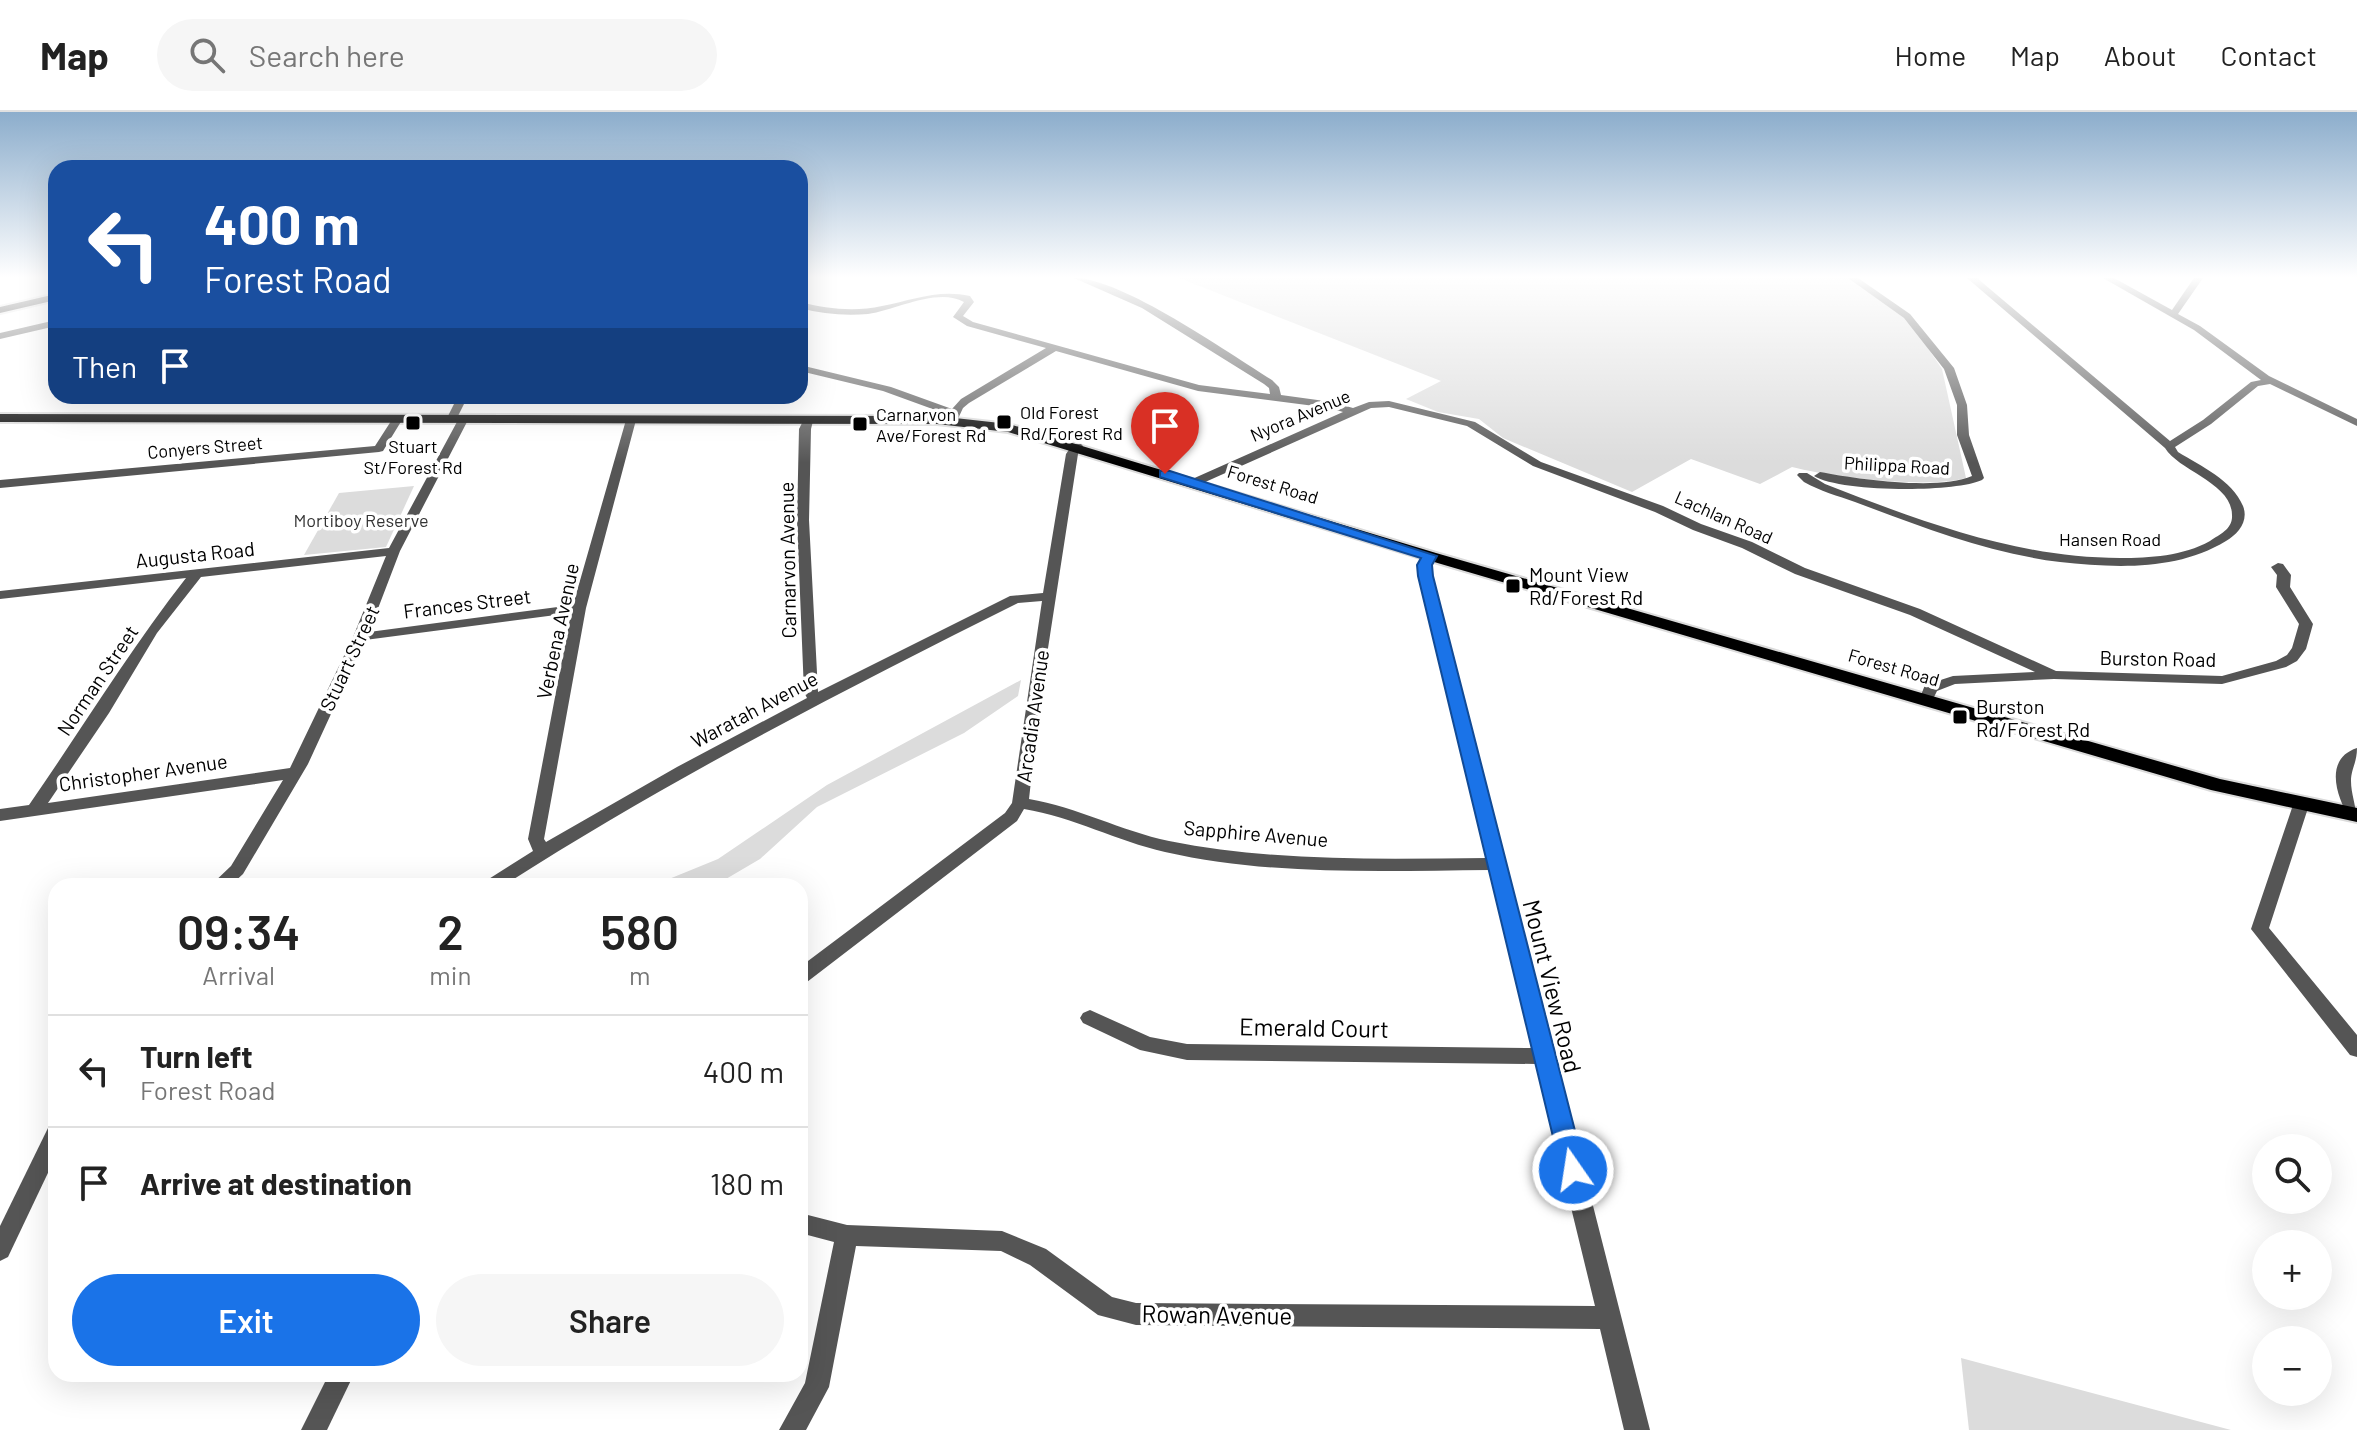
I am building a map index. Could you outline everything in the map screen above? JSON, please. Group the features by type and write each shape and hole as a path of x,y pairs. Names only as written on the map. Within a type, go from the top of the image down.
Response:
{"main road":[{"name":"Forest Road","path":"0,418 808,421 949,415 1077,446 1430,556 2218,785 2357,815"}],"street":[{"path":"1024,340 1198,388 1332,405 1353,412"},
{"path":"1199,340 1268,382 1274,387 1276,397"},
{"name":"Philippa Road","path":"1803,475 1859,482 1951,486 1972,484 1978,478 1963,435 1962,405 1949,368 1926,340"},
{"path":"2043,340 2169,446 2207,422 2255,384 2271,381"},
{"path":"2214,340 2271,381 2357,423"},
{"path":"808,370 887,389 949,415 1054,348"},
{"name":"Nyora Avenue","path":"1194,483 1378,403"},
{"name":"Lachlan Road","path":"1378,403 1471,424 1530,461 1635,499 1792,567 1915,612 2054,675"},
{"name":"Stuart Street","path":"228,878 254,844 292,773 300,764 360,637 394,551 457,420 461,404"},
{"name":"Conyers Street","path":"0,484 379,449 397,420"},
{"name":"Verbena Avenue","path":"542,852 536,839 579,608 631,420"},
{"name":"Carnarvon Avenue","path":"808,421 805,429 803,520 811,692 815,698"},
{"name":"Arcadia Avenue","path":"808,971 1011,817 1020,803 1049,597 1072,454 1077,446"},
{"name":"Hansen Road","path":"1803,475 1922,525 1992,546 2075,559 2155,559 2211,544 2232,531 2239,520 2238,509 2229,495 2174,454 2169,446"},
{"name":"Augusta Road","path":"0,595 394,551"},
{"name":"Mount View Road","path":"1430,556 1424,565 1426,576 1637,1430"},
{"name":"Burston Road","path":"1926,700 1930,688 1953,680 2054,675 2211,681 2234,678 2281,664 2296,654 2306,624 2283,587 2284,575 2278,567"},
{"name":"Norman Street","path":"35,809 101,713 151,632 195,575"},
{"name":"Waratah Avenue","path":"502,878 720,749 815,698 1015,599 1049,597"},
{"name":"Frances Street","path":"360,637 579,608"},
{"name":"Forest Road","path":"2357,753 2345,766 2341,784 2344,796 2357,815"},
{"name":"Christopher Avenue","path":"0,815 292,773"},
{"name":"Sapphire Avenue","path":"1020,803 1051,806 1110,831 1168,847 1222,854 1277,861 1496,864"},
{"path":"2301,805 2260,929 2357,1049"},
{"name":"Emerald Court","path":"1090,1018 1147,1044 1187,1052 1543,1056"},
{"path":"0,1250 48,1151"},
{"name":"Rowan Avenue","path":"808,1225 847,1235 1002,1241 1038,1257 1106,1307 1136,1314 1609,1318"},
{"path":"792,1430 817,1387 847,1235"},
{"path":"314,1430 338,1382"}],"green space":[{"path":"1335,340 1922,340 1942,369 1966,478 1905,482 1854,478 1792,467 1760,484 1691,459 1632,492 1503,438 1479,419 1438,412 1406,399 1441,381"},
{"name":"Mortiboy Reserve","path":"414,486 386,547 304,555 339,493"},
{"path":"1021,680 1018,696 964,733 817,807 760,859 728,878 671,878 718,859 827,785"},
{"path":"1961,1358 2231,1430 1969,1430"}],"place":[{"name":"Old Forest Rd/Forest Rd","path":"1004,422"},
{"name":"Stuart St/Forest Rd","path":"413,423"},
{"name":"Carnarvon Ave/Forest Rd","path":"860,424"},
{"name":"Mount View Rd/Forest Rd","path":"1513,586"},
{"name":"Burston Rd/Forest Rd","path":"1960,717"}],"route":[{"path":"1165,474 1430,556 1424,565 1426,576 1573,1170"}]}
